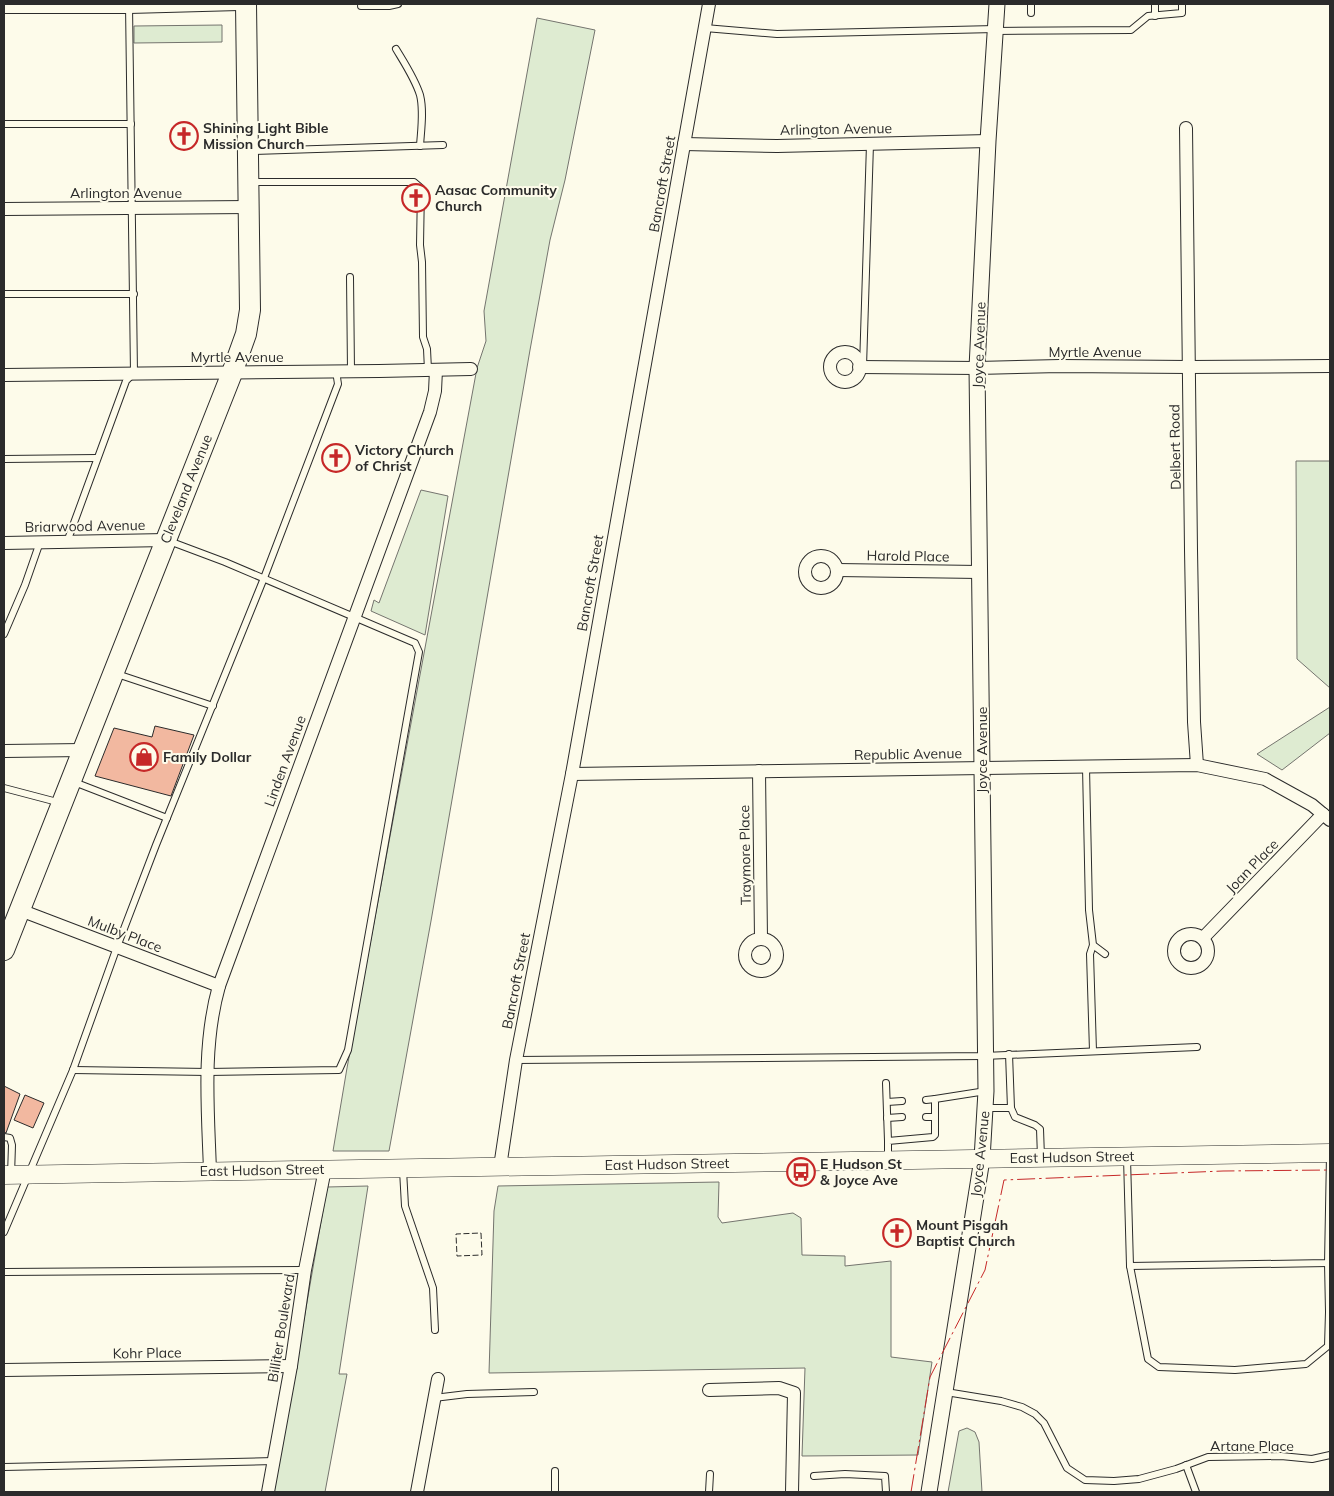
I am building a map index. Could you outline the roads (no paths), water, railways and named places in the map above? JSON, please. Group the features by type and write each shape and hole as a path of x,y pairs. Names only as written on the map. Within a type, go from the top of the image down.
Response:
{"main road":[{"name":"Cleveland Avenue","path":"4,950 246,334 250,310 246,4"},
{"name":"East Hudson Street","path":"14,1175 1330,1154"}],"street":[{"path":"4,7 239,4"},
{"name":"Bancroft Street","path":"500,1167 516,1060 572,774 709,4"},
{"name":"Joyce Avenue","path":"929,1492 982,1159 986,1091 984,1056 977,368 997,4"},
{"name":"Delbert Road","path":"1186,128 1194,722 1197,765"},
{"name":"Arlington Avenue","path":"684,144 777,146 988,141"},
{"name":"Arlington Avenue","path":"4,209 249,207"},
{"name":"Myrtle Avenue","path":"861,366 977,368 1060,366 1330,366"},
{"name":"Myrtle Avenue","path":"4,375 471,369"},
{"name":"Linden Avenue","path":"210,1171 208,1072 213,1008 219,986 430,412 435,391 432,370"},
{"name":"Briarwood Avenue","path":"4,542 166,540"},
{"name":"Harold Place","path":"837,570 979,572"},
{"path":"4,750 83,750"},
{"name":"Republic Avenue","path":"572,774 1197,765 1265,779 1312,805 1327,817"},
{"name":"Traymore Place","path":"759,770 761,939"},
{"name":"Joan Place","path":"1203,938 1327,817"},
{"name":"Mulby Place","path":"20,910 219,986"},
{"name":"Billiter Boulevard","path":"268,1492 291,1366 305,1270 325,1169"},
{"name":"Kohr Place","path":"4,1370 291,1366"},
{"path":"417,1492 438,1379"},
{"path":"709,1390 779,1388 794,1393 792,1492"}],"lane":[{"path":"361,6 389,6 398,4"},
{"path":"1031,4 1031,13"},
{"path":"1155,4 1155,16"},
{"path":"705,28 777,34 995,30 1131,30 1148,16 1182,13 1182,4"},
{"path":"67,542 126,381 134,373 129,5"},
{"path":"396,49 415,82 420,96 422,116 420,146"},
{"path":"4,124 131,124"},
{"path":"861,366 870,144"},
{"path":"248,151 443,145"},
{"path":"248,182 414,182 421,188 420,245 423,337 432,370"},
{"path":"350,277 351,371"},
{"path":"4,294 134,294"},
{"path":"14,1175 73,1070 117,947 264,578 338,384 336,371"},
{"path":"4,459 97,458"},
{"path":"73,1070 208,1072 339,1070 348,1050 419,652 415,643 264,578 166,540"},
{"path":"4,634 25,585 40,542"},
{"path":"113,673 213,706"},
{"path":"1086,767 1089,910 1093,945 1090,954 1093,1050"},
{"path":"71,781 167,818"},
{"path":"4,788 62,803"},
{"path":"1093,945 1105,954"},
{"path":"516,1060 984,1056 1197,1047"},
{"path":"1009,1054 1011,1108 1015,1117 1040,1129 1041,1158"},
{"path":"886,1083 888,1160"},
{"path":"926,1100 986,1091"},
{"path":"888,1141 933,1138 935,1135 934,1099"},
{"path":"887,1102 902,1101"},
{"path":"985,1108 1011,1108"},
{"path":"887,1118 902,1117"},
{"path":"926,1117 935,1117"},
{"path":"4,1136 10,1138 12,1145 14,1175 4,1232"},
{"path":"1127,1156 1130,1266 1148,1360 1159,1367 1235,1370 1306,1364 1328,1346 1330,1154"},
{"path":"403,1168 405,1206 433,1288 436,1330"},
{"path":"1130,1266 1328,1263"},
{"path":"4,1272 305,1270"},
{"path":"434,1398 467,1394 534,1392"},
{"name":"Artane Place","path":"946,1392 1001,1400 1022,1407 1035,1414 1044,1423 1067,1468 1085,1480 1114,1481 1139,1479 1208,1457 1281,1456 1312,1459 1330,1455"},
{"path":"4,1467 274,1462"},
{"path":"1186,1465 1196,1492"},
{"path":"555,1471 555,1492"},
{"path":"709,1492 710,1474"},
{"path":"814,1476 845,1474 885,1476 886,1492"}],"place":[{"name":"Shining Light Bible Mission Church","path":"184,136"},
{"name":"Aasac Community Church","path":"416,198"},
{"name":"Victory Church of Christ","path":"336,458"},
{"name":"Family Dollar","path":"144,757"},
{"name":"E Hudson St & Joyce Ave","path":"801,1172"},
{"name":"Mount Pisgah Baptist Church","path":"897,1233"}]}
